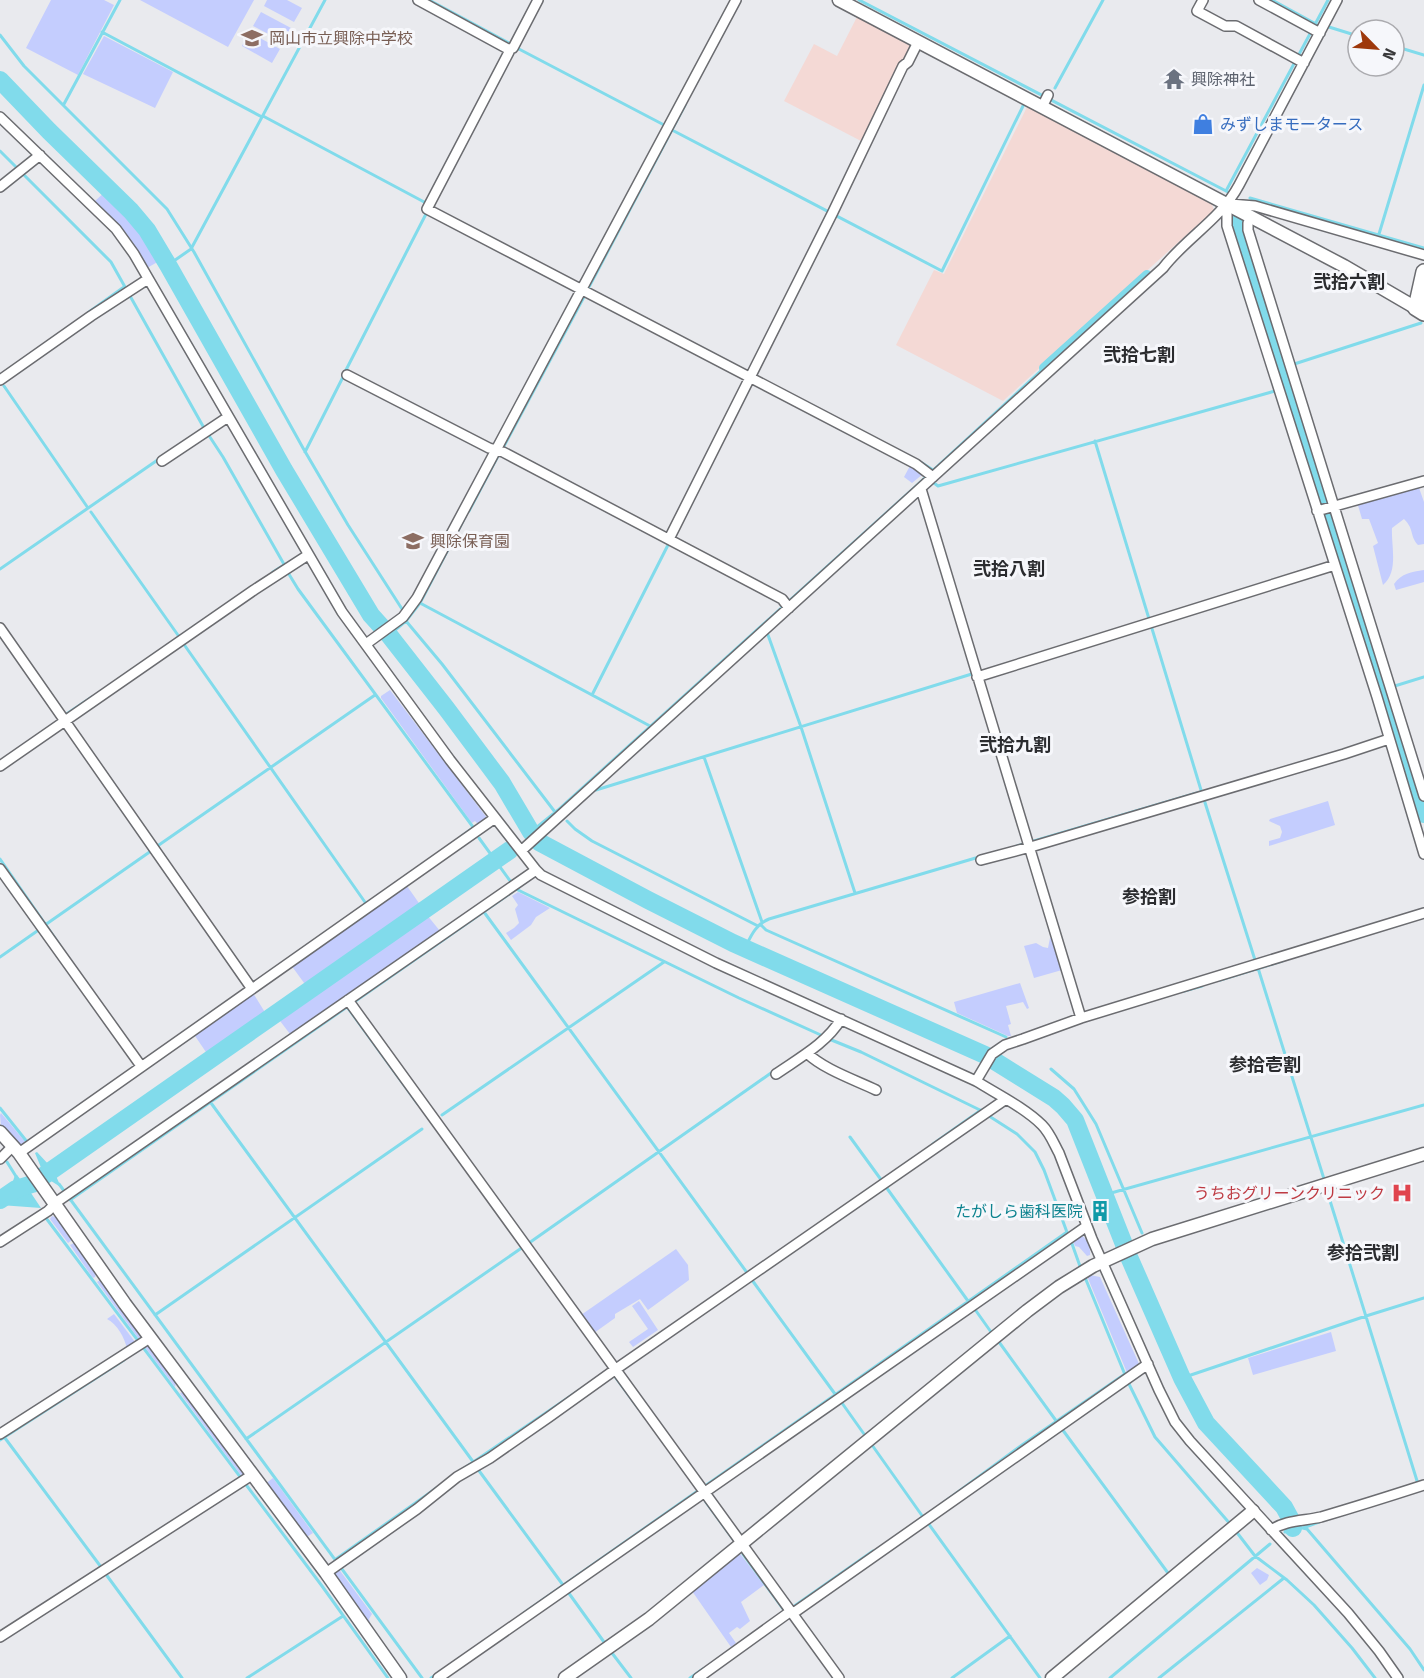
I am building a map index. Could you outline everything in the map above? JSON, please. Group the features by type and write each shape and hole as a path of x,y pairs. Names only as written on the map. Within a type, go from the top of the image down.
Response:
{"main road":[{"path":"1420,310 1424,272"}],"street":[{"path":"418,0 508,49 513,48 538,0"},
{"path":"366,644 407,612 417,598 736,0"},
{"path":"839,0 918,42 1045,101 1420,310"},
{"path":"1203,0 1197,11 1225,26 1236,26 1300,61"},
{"path":"1259,0 1316,31"},
{"path":"524,849 787,605 921,489 931,474 1163,268 1171,257 1227,204 1239,185 1316,31 1337,0"},
{"path":"670,540 903,66 908,62 918,42"},
{"path":"508,49 509,52 427,209 749,376 931,474"},
{"path":"0,117 116,229 134,254 342,612 450,760 495,818 524,849 536,870 716,963 976,1081 1033,1117 1048,1132 1148,1364 1169,1410 1182,1431 1348,1613 1398,1678"},
{"path":"0,186 40,155"},
{"path":"1227,204 1255,206 1424,255"},
{"path":"1227,204 1227,226 1328,506 1335,565 1355,598 1365,632 1389,687 1424,796"},
{"path":"1248,223 1248,230 1290,365 1365,632 1389,739 1424,854"},
{"path":"0,380 148,279"},
{"path":"347,375 670,540 787,605"},
{"path":"162,461 228,417"},
{"path":"1328,506 1424,480"},
{"path":"921,489 1081,1018"},
{"path":"0,766 308,555"},
{"path":"976,674 1151,623 1335,565"},
{"path":"0,628 250,987"},
{"path":"981,860 1204,796 1389,739"},
{"path":"0,1159 141,1066 250,987 495,818"},
{"path":"0,869 141,1066"},
{"path":"0,1242 350,1003 536,870"},
{"path":"976,1081 989,1058 1005,1045 1081,1018 1424,914"},
{"path":"350,1003 839,1678"},
{"path":"776,1074 826,1037 841,1019"},
{"path":"807,1053 828,1068 876,1090"},
{"path":"334,1567 417,1509 457,1477 490,1458 1006,1099"},
{"path":"0,1132 38,1180 62,1198 144,1342 246,1479 334,1567 400,1678"},
{"path":"565,1678 649,1619 1045,1297 1083,1272 1126,1250 1162,1236 1424,1154"},
{"path":"438,1678 1087,1226"},
{"path":"2,1433 144,1342"},
{"path":"698,1678 1148,1364"},
{"path":"0,1637 246,1479"},
{"path":"1271,1530 1287,1523 1323,1516 1424,1485"},
{"path":"1052,1678 1253,1511"}],"shaded area":[{"path":"51,0 104,0 114,5 78,75 26,48"},
{"path":"140,0 254,0 228,47"},
{"path":"267,0 287,0 302,8 294,22 264,6"},
{"path":"261,12 291,28 284,42 253,26"},
{"path":"858,15 914,44 863,142 784,101 814,44 837,56"},
{"path":"249,32 280,49 272,63 242,46"},
{"path":"104,36 173,72 155,108 83,74"},
{"path":"1028,105 1211,202 1214,210 1003,401 896,345 934,270 944,274"},
{"path":"106,191 132,218 161,260 147,268 125,232 95,201"},
{"path":"911,464 912,468 923,474 912,483 904,477"},
{"path":"1418,485 1424,502 1424,544 1418,545 1410,526 1404,519 1392,528 1393,566 1388,580 1383,585 1373,546 1378,543 1369,519 1362,519 1357,502"},
{"path":"1332,532 1351,592 1346,594 1327,534"},
{"path":"1424,570 1424,582 1396,590 1394,584 1400,577"},
{"path":"390,690 487,818 478,824 475,821 472,823 381,698"},
{"path":"1328,801 1335,825 1269,846 1269,841 1280,838 1282,832 1280,826 1269,821 1270,819"},
{"path":"407,886 421,906 307,987 291,965"},
{"path":"518,892 550,908 536,917 531,925 511,940 506,933 519,923 515,909 518,905 512,896"},
{"path":"427,915 440,931 290,1034 277,1017"},
{"path":"1050,938 1052,938 1062,970 1034,978 1024,946 1036,943 1048,948"},
{"path":"1020,983 1029,1008 1027,1009 1023,1002 1006,1006 1011,1024 1008,1025 1011,1036 957,1013 954,1002"},
{"path":"253,993 266,1014 208,1055 193,1033"},
{"path":"1,1113 27,1144 20,1148 1,1126"},
{"path":"37,1152 57,1172 56,1176 60,1185 48,1179 32,1190 31,1193 41,1208 0,1205 0,1195 11,1187 15,1175 27,1183 42,1170 35,1153"},
{"path":"52,1216 58,1218 72,1240 68,1243 50,1219"},
{"path":"1079,1234 1088,1243 1090,1255 1087,1256 1075,1246 1072,1238"},
{"path":"74,1243 96,1274 95,1277 93,1278 70,1245"},
{"path":"676,1249 688,1265 689,1280 648,1310 640,1299 615,1314 615,1318 594,1333 581,1315"},
{"path":"1087,1276 1100,1277 1140,1366 1128,1375"},
{"path":"100,1280 143,1336 141,1342 97,1282"},
{"path":"639,1301 658,1330 633,1347 629,1342 648,1329 632,1306"},
{"path":"114,1314 135,1345 127,1349 120,1332 107,1319"},
{"path":"1331,1332 1336,1351 1253,1375 1248,1358"},
{"path":"144,1346 151,1346 176,1382 175,1387"},
{"path":"183,1392 244,1471 243,1478 180,1393"},
{"path":"273,1478 313,1533 305,1538 265,1484"},
{"path":"738,1553 764,1585 741,1602 750,1621 740,1629 737,1627 729,1633 736,1643 731,1647 692,1591"},
{"path":"338,1568 372,1614 368,1625 332,1573"},
{"path":"1257,1568 1269,1575 1267,1580 1260,1585 1251,1573"}],"waterway":[{"path":"64,104 120,0"},
{"path":"168,265 191,249 325,0"},
{"path":"429,0 509,43"},
{"path":"859,0 1228,192"},
{"path":"1055,88 1103,0"},
{"path":"1272,0 1316,24"},
{"path":"1226,191 1328,0"},
{"path":"1329,27 1346,32"},
{"path":"102,32 262,117"},
{"path":"0,35 24,66 167,209 194,252 348,525 402,609"},
{"path":"517,48 666,126"},
{"path":"1406,50 1424,55"},
{"path":"0,80 131,211 147,230 284,470 371,615 446,708 502,783 539,842 733,943 985,1055 1063,1106 1075,1120 1129,1257 1182,1378 1206,1423 1284,1507 1293,1528"},
{"path":"1379,234 1424,85"},
{"path":"672,130 942,271 1024,104"},
{"path":"589,287 685,105"},
{"path":"263,116 426,203"},
{"path":"0,151 111,262 285,566"},
{"path":"1250,198 1424,248"},
{"path":"349,372 346,370 427,212"},
{"path":"1240,217 1424,814"},
{"path":"1044,368 1147,275"},
{"path":"89,312 124,287"},
{"path":"504,449 585,295"},
{"path":"1285,367 1421,323"},
{"path":"531,832 1044,368"},
{"path":"305,452 344,375"},
{"path":"4,386 88,508"},
{"path":"934,483 938,486 1275,391"},
{"path":"1095,441 1255,960"},
{"path":"469,511 499,454"},
{"path":"0,569 159,459"},
{"path":"922,463 933,470"},
{"path":"91,512 180,638"},
{"path":"389,635 406,621 420,603 465,517"},
{"path":"592,695 670,541"},
{"path":"273,572 284,565"},
{"path":"287,571 473,827"},
{"path":"420,603 650,726"},
{"path":"406,621 442,664 555,812"},
{"path":"768,635 801,727 855,893"},
{"path":"183,643 367,905"},
{"path":"596,790 975,673"},
{"path":"1385,689 1424,677"},
{"path":"156,847 375,695"},
{"path":"65,715 92,697"},
{"path":"704,757 762,922"},
{"path":"1017,846 1197,793"},
{"path":"567,821 592,841 758,926"},
{"path":"462,836 473,828"},
{"path":"479,838 516,889 739,998 823,1036"},
{"path":"0,1200 16,1189 32,1184 510,850"},
{"path":"45,925 151,851"},
{"path":"745,948 757,928 769,919 979,857"},
{"path":"0,859 59,944"},
{"path":"70,1200 512,892"},
{"path":"484,912 748,1274"},
{"path":"760,924 766,930 1006,1037"},
{"path":"0,957 40,929"},
{"path":"1220,980 1282,961"},
{"path":"442,1115 664,962"},
{"path":"1258,968 1324,1179"},
{"path":"1184,991 1202,986"},
{"path":"348,1008 418,1104"},
{"path":"829,1039 861,1052 982,1111"},
{"path":"994,1061 996,1057"},
{"path":"1051,1069 1074,1089 1096,1124 1142,1233"},
{"path":"529,1243 771,1073"},
{"path":"211,1103 474,1463"},
{"path":"1104,1195 1424,1105"},
{"path":"0,1108 28,1143"},
{"path":"933,1144 981,1110"},
{"path":"989,1116 1017,1134 1035,1152 1068,1235"},
{"path":"155,1315 422,1129"},
{"path":"850,1137 882,1181"},
{"path":"7,1162 17,1178"},
{"path":"59,1184 422,1678"},
{"path":"886,1187 968,1301"},
{"path":"1327,1191 1418,1484"},
{"path":"46,1218 322,1586 388,1678"},
{"path":"705,1486 1067,1232"},
{"path":"1071,1241 1081,1269"},
{"path":"246,1439 523,1247"},
{"path":"1084,1275 1128,1382 1155,1437 1231,1525"},
{"path":"752,1280 835,1394"},
{"path":"1182,1378 1424,1298"},
{"path":"974,1308 991,1332"},
{"path":"999,1342 1057,1422"},
{"path":"0,1440 124,1360"},
{"path":"943,1503 1125,1374"},
{"path":"614,1375 639,1409"},
{"path":"466,1467 587,1385"},
{"path":"842,1403 864,1434"},
{"path":"1062,1429 1168,1573"},
{"path":"2,1434 101,1567"},
{"path":"872,1445 923,1517"},
{"path":"477,1468 563,1585"},
{"path":"336,1559 438,1487"},
{"path":"524,1613 699,1490"},
{"path":"706,1502 733,1539"},
{"path":"1303,1528 1319,1522"},
{"path":"928,1523 1040,1678"},
{"path":"1285,1532 1295,1528 1307,1529 1410,1649 1424,1670"},
{"path":"1235,1530 1255,1556 1287,1580 1314,1605 1375,1678"},
{"path":"1110,1678 1270,1544"},
{"path":"793,1607 873,1551"},
{"path":"743,1554 784,1610"},
{"path":"105,1573 182,1678"},
{"path":"1159,1678 1284,1578"},
{"path":"568,1592 604,1642"},
{"path":"247,1678 343,1616"},
{"path":"952,1678 1010,1636"},
{"path":"612,1653 631,1678"},
{"path":"690,1678 703,1669"},
{"path":"431,1678 437,1674"}],"place":[{"name":"岡山市立興除中学校","path":"252,38"},
{"name":"興除神社","path":"1174,79"},
{"name":"みずしまモータース","path":"1203,124"},
{"name":"興除保育園","path":"413,541"},
{"name":"うちおグリーンクリニック","path":"1402,1193"},
{"name":"たがしら歯科医院","path":"1100,1211"}],"district":[{"name":"弐拾六割","path":"1349,282"},
{"name":"弐拾七割","path":"1139,355"},
{"name":"弐拾八割","path":"1009,569"},
{"name":"弐拾九割","path":"1015,745"},
{"name":"参拾割","path":"1149,897"},
{"name":"参拾壱割","path":"1265,1065"},
{"name":"参拾弐割","path":"1363,1253"}]}
